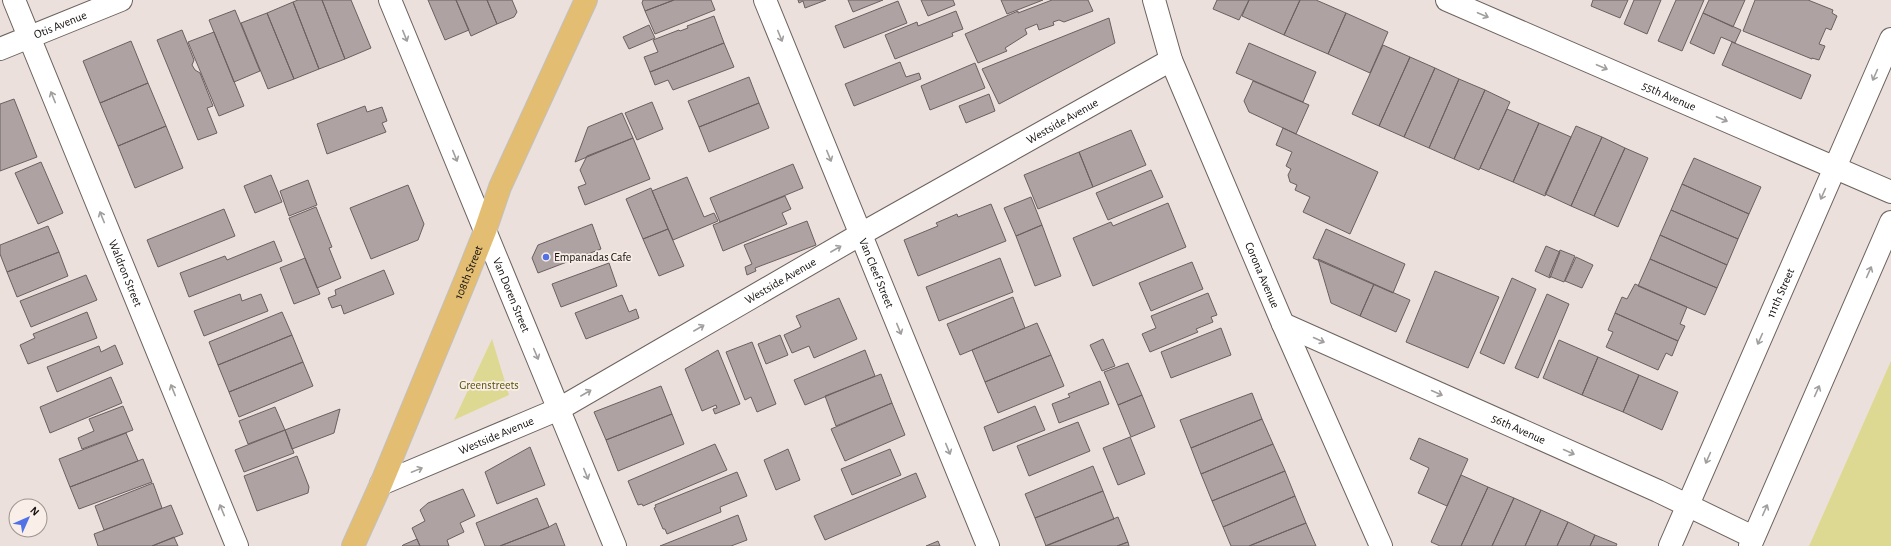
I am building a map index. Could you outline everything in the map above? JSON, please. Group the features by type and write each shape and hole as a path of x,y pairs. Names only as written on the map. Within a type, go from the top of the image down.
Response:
{"main road":[{"name":"108th Street","path":"353,546 381,484 485,231 500,187 586,0"}],"street":[{"name":"Waldron Street","path":"14,0 237,546"},
{"name":"Otis Avenue","path":"0,49 121,0"},
{"name":"Van Doren Street","path":"390,0 615,546"},
{"name":"Van Cleef Street","path":"765,0 988,546"},
{"name":"Corona Avenue","path":"1154,0 1171,60 1283,324 1381,546"},
{"name":"55th Avenue","path":"1447,0 1891,192"},
{"name":"111th Street","path":"1670,546 1891,39"},
{"name":"Westside Avenue","path":"381,484 559,409 861,234 1171,60"},
{"path":"1751,542 1891,222"},
{"name":"56th Avenue","path":"1283,324 1687,506 1751,542"}],"green space":[{"name":"Greenstreets","path":"492,339 509,395 454,420"},
{"path":"1891,361 1891,546 1809,546 1810,544"}],"building":[{"path":"298,0 322,0 345,59 319,69 293,2"},
{"path":"322,0 351,0 371,48 345,59"},
{"path":"428,0 456,0 469,30 445,40"},
{"path":"456,0 487,0 497,24 471,36"},
{"path":"487,0 512,0 517,12 514,17 497,24"},
{"path":"643,0 674,0 645,11 642,3"},
{"path":"674,0 711,0 715,10 655,34 645,11"},
{"path":"798,0 826,0 805,8 803,1 799,3"},
{"path":"848,0 883,0 853,12"},
{"path":"921,0 953,0 955,5 928,16"},
{"path":"1001,0 1043,0 1007,14"},
{"path":"1052,0 1088,0 1093,11 1064,22 1059,20 1053,22 1054,25 1039,30 1037,24 1025,29 1027,34 1005,48 1007,51 978,63 965,34 1018,11 1018,13"},
{"path":"1217,0 1249,0 1239,20 1213,9"},
{"path":"1249,0 1300,0 1284,35 1242,16"},
{"path":"1300,0 1316,0 1346,13 1328,54 1284,35"},
{"path":"1593,0 1628,0 1620,18 1591,6"},
{"path":"1634,0 1661,0 1647,34 1624,24"},
{"path":"1676,0 1704,0 1682,51 1658,41"},
{"path":"1709,0 1745,0 1733,27 1703,13"},
{"path":"1755,0 1808,0 1833,10 1832,13 1837,16 1831,30 1826,28 1819,44 1825,46 1819,60 1812,59 1743,31"},
{"path":"898,1 907,23 844,48 835,26"},
{"path":"293,2 319,69 294,79 267,13"},
{"path":"235,10 260,71 234,82 209,20"},
{"path":"956,11 963,29 952,33 953,36 895,59 885,35 917,22 918,26"},
{"path":"267,13 294,79 268,89 241,23"},
{"path":"1346,13 1388,32 1370,73 1328,54"},
{"path":"1703,13 1741,30 1735,43 1721,37 1714,54 1690,43"},
{"path":"714,16 724,43 650,72 644,57 658,52 653,40 688,28 687,26"},
{"path":"1109,18 1115,43 999,104 982,69"},
{"path":"649,25 655,38 629,49 623,37"},
{"path":"182,30 194,60 192,65 195,70 200,73 213,106 207,108 217,133 198,140 157,40"},
{"path":"214,32 244,106 219,116 188,42"},
{"path":"131,41 148,83 100,103 83,61"},
{"path":"1732,42 1811,75 1801,99 1722,65"},
{"path":"724,43 734,67 673,90 668,80 655,85 650,72"},
{"path":"1249,43 1316,72 1303,102 1236,73"},
{"path":"1383,45 1410,57 1379,126 1352,114"},
{"path":"1410,57 1435,68 1404,137 1379,126"},
{"path":"900,62 906,77 919,73 921,79 854,106 845,84"},
{"path":"975,63 985,88 930,110 921,86"},
{"path":"1435,68 1459,79 1429,148 1404,137"},
{"path":"749,77 759,103 699,127 688,101"},
{"path":"1459,79 1485,90 1454,159 1429,148"},
{"path":"1253,81 1309,105 1296,134 1249,112 1244,101"},
{"path":"148,83 166,126 118,146 100,103"},
{"path":"1485,90 1510,102 1479,170 1454,159"},
{"path":"989,94 995,111 966,123 959,106"},
{"path":"14,99 37,157 0,171 0,104"},
{"path":"652,102 663,129 637,140 625,113"},
{"path":"759,103 769,128 709,152 699,127"},
{"path":"365,106 367,112 382,107 387,121 382,123 386,132 327,154 317,124"},
{"path":"1507,109 1539,123 1513,182 1480,168"},
{"path":"622,113 633,138 575,162 588,127"},
{"path":"1539,123 1571,137 1545,196 1513,182"},
{"path":"166,126 183,168 135,188 118,146"},
{"path":"1576,126 1602,137 1571,206 1545,194"},
{"path":"1283,128 1378,172 1350,234 1303,212 1310,197 1295,190 1297,185 1290,182 1288,175 1291,169 1286,166 1292,152 1276,145"},
{"path":"1131,130 1146,165 1093,187 1079,152"},
{"path":"1602,137 1625,148 1594,216 1571,206"},
{"path":"633,138 650,179 585,205 578,187 586,184 580,170 587,156"},
{"path":"1625,148 1648,158 1618,227 1594,216"},
{"path":"1079,152 1093,187 1038,209 1024,175"},
{"path":"1694,158 1761,187 1749,214 1682,184"},
{"path":"41,162 63,213 38,224 15,173"},
{"path":"793,164 803,188 720,222 710,198"},
{"path":"1151,170 1163,197 1108,220 1096,193"},
{"path":"271,175 282,202 255,213 244,186"},
{"path":"687,177 704,217 714,213 718,221 673,240 652,191"},
{"path":"308,180 317,205 289,216 280,191"},
{"path":"1682,184 1749,214 1738,239 1671,210"},
{"path":"408,185 424,224 418,240 371,259 350,208"},
{"path":"651,188 668,229 643,239 626,199"},
{"path":"785,196 791,209 782,213 787,224 723,251 713,225"},
{"path":"1031,197 1042,225 1016,236 1004,208"},
{"path":"1168,203 1186,247 1093,286 1073,238 1111,222 1113,226"},
{"path":"991,204 1006,241 918,276 904,240 938,226 936,223 957,214 958,217"},
{"path":"316,207 332,247 329,248 341,278 317,288 289,218"},
{"path":"224,209 235,236 158,267 147,240"},
{"path":"1671,210 1738,239 1727,265 1660,235"},
{"path":"807,221 816,245 755,268 756,271 747,275 745,267 752,264 744,245"},
{"path":"592,224 601,249 538,273 532,258 538,245"},
{"path":"1042,225 1061,276 1035,286 1016,236"},
{"path":"48,226 59,252 7,272 0,254 0,245"},
{"path":"668,229 684,266 659,276 643,239"},
{"path":"1326,229 1405,264 1393,293 1313,258"},
{"path":"1660,235 1727,265 1717,288 1650,259"},
{"path":"274,241 282,261 189,297 180,273 225,256 227,260"},
{"path":"1546,246 1560,252 1550,278 1535,271"},
{"path":"1560,250 1575,256 1564,282 1549,276"},
{"path":"59,252 68,276 17,297 7,272"},
{"path":"1576,257 1593,265 1582,288 1565,281"},
{"path":"305,258 320,294 294,304 280,268"},
{"path":"1000,258 1013,292 939,321 926,287"},
{"path":"1318,259 1374,284 1360,316 1331,303"},
{"path":"1650,259 1717,288 1705,315 1638,286"},
{"path":"1192,262 1203,289 1151,311 1139,283"},
{"path":"609,263 617,286 561,307 552,284"},
{"path":"384,270 394,294 344,314 341,305 332,308 328,298 336,295 335,290"},
{"path":"1435,271 1499,297 1468,368 1406,342"},
{"path":"86,275 97,300 31,327 20,301"},
{"path":"1512,278 1536,289 1504,364 1480,353"},
{"path":"1374,284 1410,300 1396,332 1360,316"},
{"path":"1635,284 1687,307 1680,324 1685,326 1678,341 1615,313 1622,297 1627,299"},
{"path":"1208,293 1217,315 1211,317 1213,322 1196,329 1198,332 1150,352 1142,334 1156,328 1151,316"},
{"path":"240,294 242,301 261,294 268,311 204,336 194,311"},
{"path":"1547,294 1569,304 1538,378 1515,368"},
{"path":"622,295 629,312 636,309 639,318 586,339 575,313"},
{"path":"1013,297 1025,328 960,355 947,324"},
{"path":"839,298 857,339 814,358 809,346 792,353 784,335 801,327 796,316"},
{"path":"87,312 97,338 28,364 20,345 35,338 33,334"},
{"path":"282,312 292,335 218,365 209,342"},
{"path":"1615,313 1678,341 1672,356 1666,353 1658,370 1606,347 1613,332 1608,330"},
{"path":"1037,323 1051,355 985,382 972,350"},
{"path":"1221,328 1231,355 1171,378 1161,352"},
{"path":"292,335 303,362 229,392 218,365"},
{"path":"780,335 788,355 766,364 758,344"},
{"path":"1103,339 1115,366 1102,371 1090,345"},
{"path":"1559,340 1598,357 1582,395 1543,378"},
{"path":"752,342 776,404 757,412 751,397 745,400 726,352"},
{"path":"115,345 123,364 57,392 47,367 99,346 101,352"},
{"path":"718,350 740,404 715,414 713,409 717,408 716,405 702,411 685,369"},
{"path":"865,350 875,376 805,405 794,380"},
{"path":"1051,355 1064,386 998,413 985,382"},
{"path":"1598,357 1639,375 1623,412 1582,395"},
{"path":"303,362 313,386 239,417 229,392"},
{"path":"1128,363 1142,395 1118,405 1104,372"},
{"path":"881,374 892,403 836,426 825,396"},
{"path":"1639,375 1678,392 1662,430 1623,412"},
{"path":"111,377 122,403 50,433 40,407"},
{"path":"1100,381 1109,404 1059,423 1052,404 1070,397 1068,394"},
{"path":"661,386 672,414 606,440 594,412"},
{"path":"1252,393 1262,419 1191,448 1180,420"},
{"path":"1142,395 1155,427 1131,437 1118,405"},
{"path":"892,403 905,435 845,461 831,429"},
{"path":"123,406 133,430 82,449 78,438 94,431 89,419"},
{"path":"1035,406 1045,430 993,451 984,427"},
{"path":"275,407 285,430 248,444 239,421"},
{"path":"340,409 334,433 292,449 285,430"},
{"path":"672,414 684,444 618,471 606,440"},
{"path":"1262,419 1273,444 1201,474 1191,448"},
{"path":"1078,422 1090,451 1029,476 1017,446"},
{"path":"285,430 294,453 244,472 235,450"},
{"path":"126,433 138,461 70,487 59,459"},
{"path":"1130,437 1145,474 1118,485 1103,448"},
{"path":"1419,438 1468,459 1447,506 1418,493 1429,468 1410,459"},
{"path":"715,444 727,470 643,506 642,504 638,505 628,481"},
{"path":"1273,444 1285,471 1212,501 1201,474"},
{"path":"530,447 545,485 497,504 485,472"},
{"path":"788,449 800,480 776,490 764,460"},
{"path":"890,449 901,475 852,495 841,469"},
{"path":"297,456 309,487 308,493 257,511 244,476"},
{"path":"143,459 152,482 79,509 70,487"},
{"path":"1093,466 1103,491 1035,518 1025,494"},
{"path":"1285,471 1295,496 1223,527 1212,501"},
{"path":"737,472 747,496 720,507 721,512 667,534 665,529 663,529 654,508 656,507 655,505"},
{"path":"916,473 926,497 825,540 814,516"},
{"path":"1461,475 1488,487 1461,546 1440,546 1431,542"},
{"path":"153,483 162,508 104,530 95,506"},
{"path":"1488,487 1514,498 1492,546 1461,546"},
{"path":"463,489 475,516 460,523 464,532 447,540 449,546 420,546 412,528 425,521 420,510 428,503"},
{"path":"1103,491 1114,519 1046,546 1035,518"},
{"path":"1295,496 1306,523 1249,546 1231,546 1223,527"},
{"path":"537,498 549,527 500,546 485,546 476,523"},
{"path":"1514,498 1541,510 1525,546 1492,546"},
{"path":"171,505 183,534 152,546 98,546 94,534"},
{"path":"1541,510 1568,522 1557,546 1525,546"},
{"path":"738,515 747,540 731,546 660,546"},
{"path":"1118,517 1128,542 1117,546 1045,546"},
{"path":"1568,522 1595,535 1590,546 1557,546"},
{"path":"556,523 565,546 500,546 549,527"},
{"path":"1306,523 1316,546 1249,546"},
{"path":"1595,535 1617,544 1616,546 1590,546"},
{"path":"174,537 178,546 152,546"},
{"path":"417,539 420,546 402,546 403,545"},
{"path":"938,541 940,546 926,546"},
{"path":"1128,542 1129,546 1117,546"}],"place":[{"name":"Empanadas Cafe","path":"546,257"}]}
